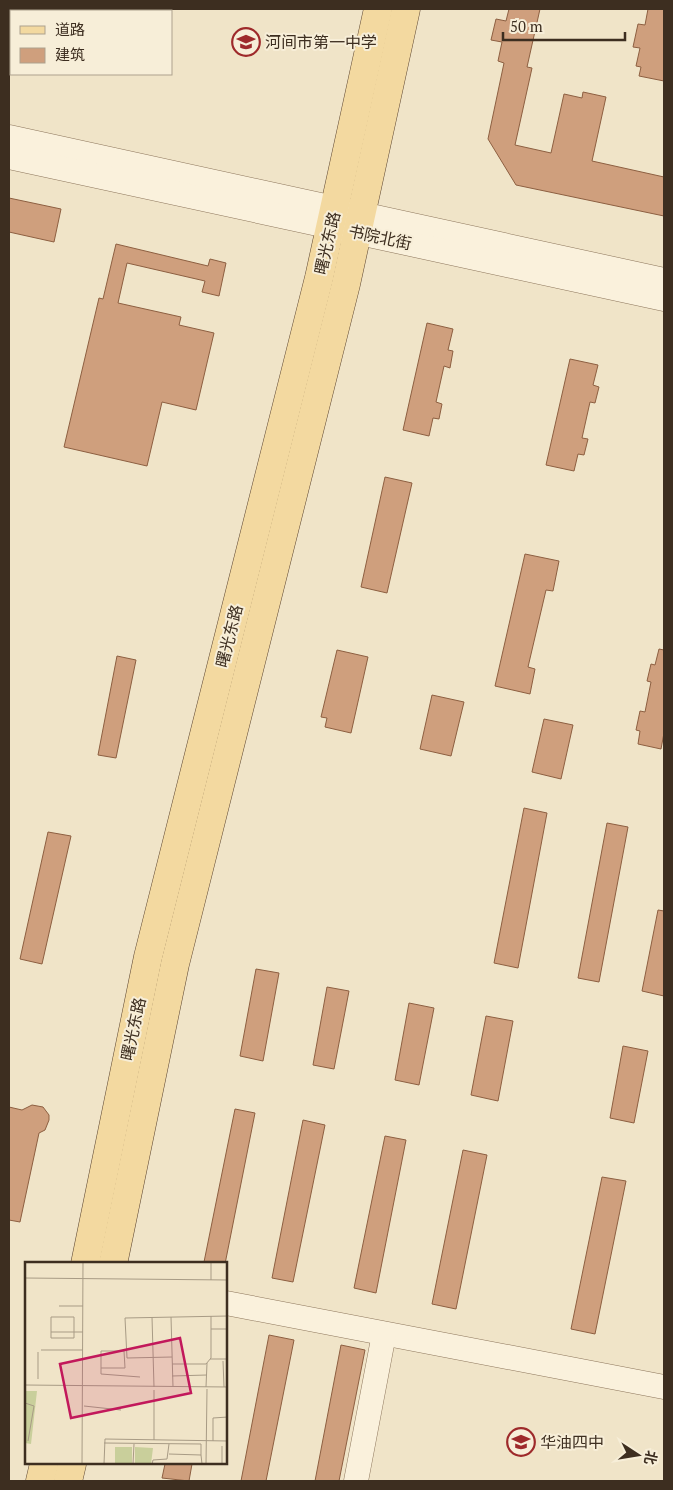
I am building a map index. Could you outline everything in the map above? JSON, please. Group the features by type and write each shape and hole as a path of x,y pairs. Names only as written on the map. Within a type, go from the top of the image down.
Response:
{"main road":[{"name":"曙光东路","path":"85,1262 148,957 319,278 378,9"},
{"name":"曙光东路","path":"113,1262 175,964 346,284 406,9"},
{"path":"40,1481 44,1465"},
{"path":"68,1481 72,1465"}],"street":[{"name":"书院北街","path":"9,137 664,299"},
{"name":"书院北街","path":"9,157 332,217"},
{"name":"书院北街","path":"359,223 664,280"},
{"path":"228,1303 664,1387"},
{"path":"356,1481 384,1334"}],"building":[{"path":"509,9 540,9 527,67 532,68 515,145 551,153 564,94 582,98 583,92 606,97 592,161 664,177 664,216 516,185 488,139 504,63 498,61 502,42 491,40 496,19 506,21"},
{"path":"648,9 664,9 664,81 639,76 641,67 636,66 640,48 633,47 638,24 645,25"},
{"path":"9,198 61,209 54,242 9,232"},
{"path":"116,244 208,266 210,259 226,263 219,296 202,292 205,281 127,263 118,303 181,317 179,325 214,333 196,410 162,402 147,466 64,447 99,298 103,299"},
{"path":"427,323 453,329 448,350 453,351 450,368 444,366 436,402 442,404 439,419 433,418 429,436 403,430"},
{"path":"570,359 598,365 593,385 599,387 595,403 590,402 582,438 588,439 584,455 578,454 574,471 546,465"},
{"path":"385,477 412,483 387,593 361,587"},
{"path":"525,554 559,561 553,591 546,590 528,667 535,669 530,694 495,686"},
{"path":"659,649 664,650 664,733 661,749 638,744 640,731 636,730 640,711 645,712 651,682 647,681 651,664 655,665"},
{"path":"337,650 368,657 351,733 325,727 327,718 321,717"},
{"path":"117,656 136,660 116,758 98,755"},
{"path":"432,695 464,702 451,756 420,749"},
{"path":"544,719 573,725 561,779 532,772"},
{"path":"524,808 547,813 518,968 494,963"},
{"path":"607,823 628,827 599,982 578,978"},
{"path":"48,832 71,836 42,964 20,959"},
{"path":"658,910 664,911 664,996 642,991"},
{"path":"256,969 279,973 263,1061 240,1056"},
{"path":"327,987 349,991 334,1069 313,1065"},
{"path":"409,1003 434,1008 419,1085 395,1080"},
{"path":"486,1016 513,1021 498,1101 471,1095"},
{"path":"623,1046 648,1051 634,1123 610,1118"},
{"path":"32,1105 43,1107 49,1115 49,1120 45,1130 39,1133 20,1222 9,1220 9,1107 22,1110"},
{"path":"235,1109 255,1113 225,1262 204,1262"},
{"path":"303,1120 325,1125 293,1282 272,1278"},
{"path":"385,1136 406,1140 376,1293 354,1288"},
{"path":"463,1150 487,1155 456,1309 432,1304"},
{"path":"602,1177 626,1181 595,1334 571,1329"},
{"path":"269,1335 294,1340 266,1481 241,1481"},
{"path":"341,1345 365,1350 339,1481 315,1481"},
{"path":"165,1465 192,1465 189,1481 162,1478"}],"place":[{"name":"河间市第一中学","path":"246,42"},
{"name":"华油四中","path":"521,1442"}]}
